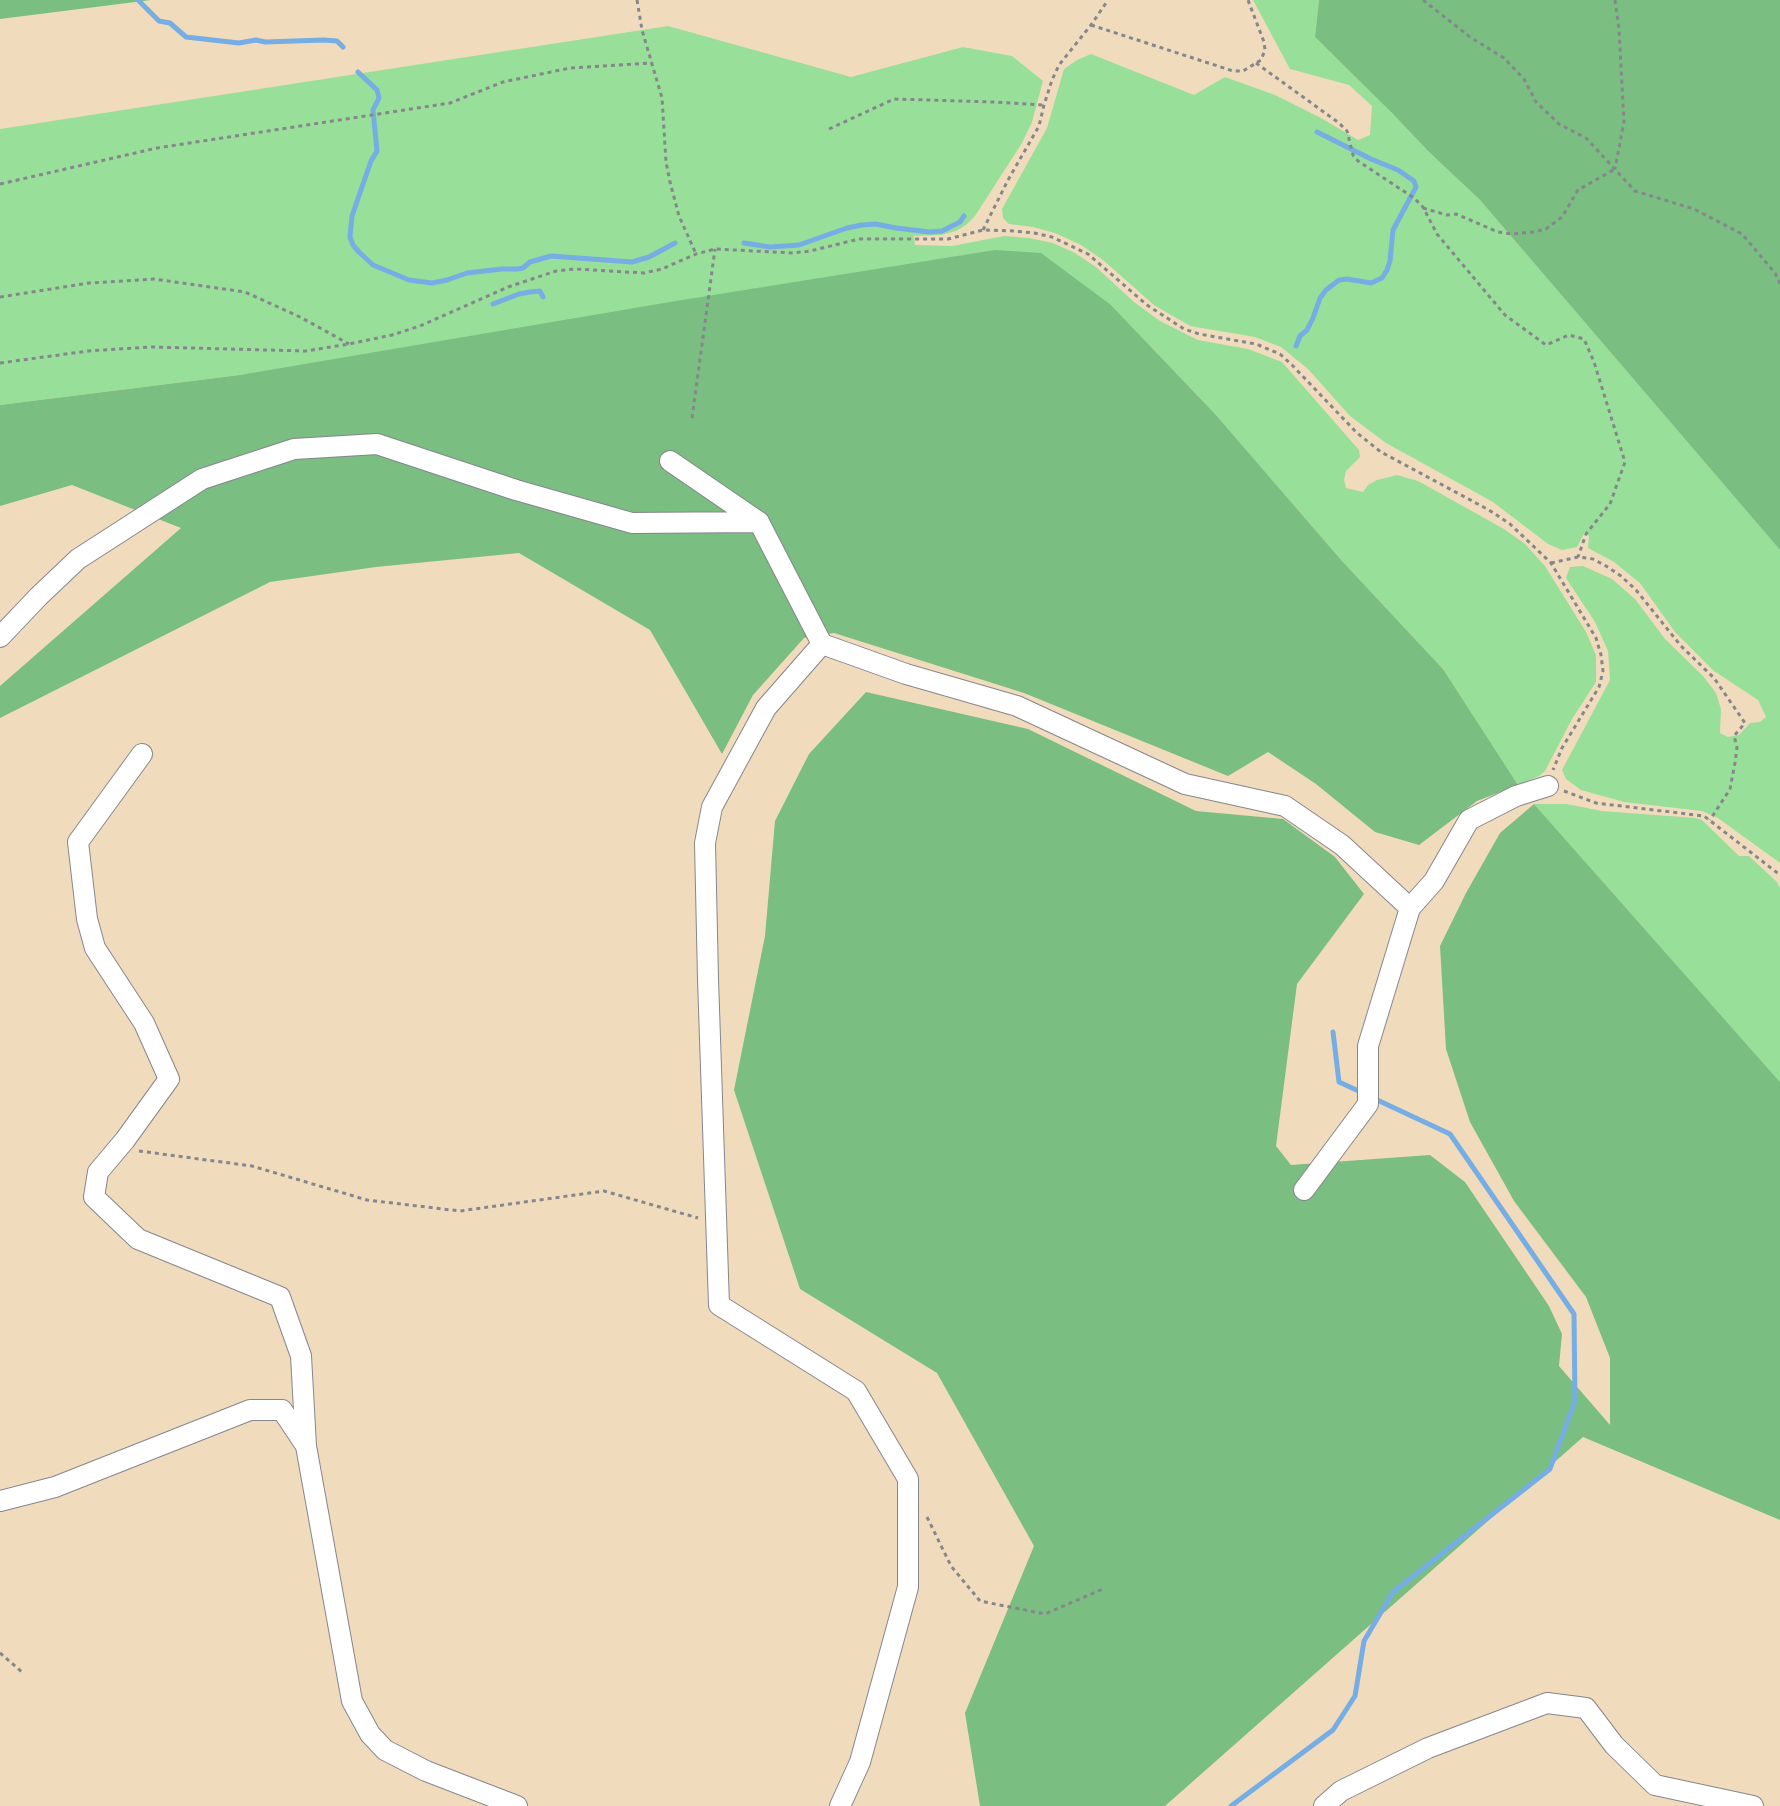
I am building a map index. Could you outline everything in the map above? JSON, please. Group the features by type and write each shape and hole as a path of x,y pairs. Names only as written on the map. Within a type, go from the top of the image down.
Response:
{"lane":[{"path":"0,637 38,596 78,559 202,479 294,449 377,444 516,490 632,522 759,522"},
{"path":"670,460 759,522 822,644 906,674 1017,706 1185,784 1285,806 1342,845 1410,908"},
{"path":"822,644 766,708 712,807 705,844 719,1305 856,1391 908,1479 908,1587 860,1762 840,1806"},
{"path":"142,754 78,842 87,918 95,948 144,1023 169,1079 119,1148 98,1172 94,1197 138,1239 280,1297 301,1356 306,1446 352,1701 370,1734 385,1750 426,1771 517,1806"},
{"path":"1304,1190 1368,1104 1368,1046 1410,908 1434,882 1469,820 1516,796 1548,786"},
{"path":"0,1501 55,1487 250,1410 282,1410 306,1446"},
{"path":"1324,1806 1341,1791 1428,1748 1547,1703 1586,1708 1614,1745 1654,1785 1753,1806"}],"path":[{"path":"637,0 642,30 662,98 666,162 670,182 679,216 696,254"},
{"path":"982,230 1039,126 1052,80 1059,65 1108,0"},
{"path":"1091,25 1233,71 1243,71 1256,64 1263,56 1265,50 1264,42 1248,0"},
{"path":"1424,0 1470,37 1504,58 1524,79 1536,102 1558,124 1586,138 1636,191 1694,209 1742,234 1775,273 1780,284"},
{"path":"1423,207 1447,215 1456,214 1498,232 1512,234 1534,232 1546,229 1562,217 1578,190 1615,169 1624,122 1619,29 1615,0"},
{"path":"0,184 157,148 450,104 503,82 570,68 652,63"},
{"path":"1256,64 1340,123 1347,131 1353,155 1358,161 1414,198 1423,207 1437,234 1506,315 1546,345 1569,335 1584,338 1594,362 1625,462 1610,504 1586,534 1578,557"},
{"path":"829,129 894,99 1044,105"},
{"path":"0,363 88,351 152,347 299,351 349,344 392,335 420,326 508,287 556,271 575,269 644,273 662,270 696,254 715,249 793,253 810,251 859,239 948,238 982,230 1034,233 1061,241 1088,254 1147,305 1184,328 1199,334 1256,344 1280,354 1357,433 1381,452 1489,510 1510,524 1551,563 1596,638 1601,655 1603,672 1599,687 1562,748 1548,786 1596,803 1697,815 1710,820 1780,875"},
{"path":"692,418 715,249"},
{"path":"0,297 89,283 154,279 245,292 300,317 349,344"},
{"path":"1551,563 1578,557 1592,559 1621,576 1636,590 1681,646 1714,678 1745,723 1734,736 1736,746 1735,763 1730,789 1710,820"},
{"path":"119,1148 252,1166 366,1200 460,1212 604,1191 716,1223"},
{"path":"925,1514 951,1566 980,1602 1045,1614 1103,1589"},
{"path":"0,1653 22,1672"}],"green space":[{"path":"0,0 151,0 0,19"},
{"path":"1253,0 1319,0 1315,37 1428,151 1480,200 1780,550 1780,863 1718,818 1702,811 1624,802 1581,790 1566,779 1562,770 1610,680 1608,651 1595,622 1566,578 1570,567 1583,566 1612,579 1635,599 1665,639 1703,676 1716,693 1721,709 1720,733 1728,737 1739,735 1750,723 1760,722 1766,717 1758,700 1714,671 1675,632 1640,583 1614,562 1588,548 1589,536 1585,532 1577,547 1562,550 1548,544 1493,502 1386,443 1350,416 1308,369 1281,347 1255,337 1190,326 1154,305 1103,260 1081,245 1055,233 1033,227 1009,224 1003,218 1002,209 1047,128 1064,69 1077,60 1091,54 1194,95 1225,77 1275,95 1321,118 1358,140 1370,135 1372,106 1349,85 1290,69"},
{"path":"1319,0 1780,0 1780,550 1480,200 1428,151 1315,37"},
{"path":"668,26 851,77 963,47 1012,56 1043,81 1032,122 1022,143 975,216 956,231 941,235 914,236 915,245 952,246 1004,236 1029,238 1053,243 1075,253 1096,267 1134,302 1160,321 1198,340 1248,349 1282,362 1359,450 1360,457 1346,471 1344,480 1346,488 1363,492 1368,485 1377,480 1397,475 1418,481 1504,529 1525,544 1545,566 1586,632 1596,655 1596,682 1572,719 1545,771 1539,776 1518,785 1443,669 1342,561 1216,415 1111,305 240,375 0,405 0,129"},
{"path":"995,250 1041,253 1111,305 1216,415 1342,561 1443,669 1518,785 1477,801 1419,845 1375,832 1316,784 1268,752 1228,776 1024,693 834,633 804,638 753,695 722,754 650,630 519,553 376,567 270,582 0,718 0,686 181,528 72,485 0,506 0,405 240,375 676,301"},
{"path":"866,692 1028,729 1196,811 1283,819 1335,857 1364,894 1297,984 1276,1146 1291,1165 1430,1155 1465,1182 1549,1306 1562,1334 1559,1366 1610,1425 1610,1358 1586,1297 1514,1201 1470,1122 1446,1049 1440,946 1466,893 1500,833 1534,804 1780,1082 1780,1520 1583,1437 1165,1806 980,1806 965,1713 1034,1546 937,1373 800,1289 734,1090 765,936 775,821 809,754"},
{"path":"1534,804 1566,804 1602,811 1702,820 1739,856 1749,856 1777,882 1780,888 1780,1082"}],"waterway":[{"path":"138,0 159,21 170,23 186,37 239,43 256,40 265,42 324,40 337,41 343,47"},
{"path":"358,72 377,90 379,98 373,110 377,151 371,161 352,216 350,237 353,245 373,265 409,280 432,283 467,273 523,268 530,262 551,256 632,262 649,257 675,243"},
{"path":"1296,346 1300,336 1307,330 1320,298 1326,290 1339,280 1347,279 1371,283 1382,278 1390,261 1393,230 1416,187 1414,181 1398,170 1371,159 1317,132"},
{"path":"744,243 770,247 799,245 847,228 876,224 930,232 942,231 960,222 964,216"},
{"path":"493,304 530,292 540,291 543,297"},
{"path":"1333,1032 1339,1082 1363,1093"},
{"path":"1231,1806 1333,1730 1355,1696 1364,1641 1393,1592 1550,1469 1575,1401 1574,1314 1450,1134 1373,1098"}]}
